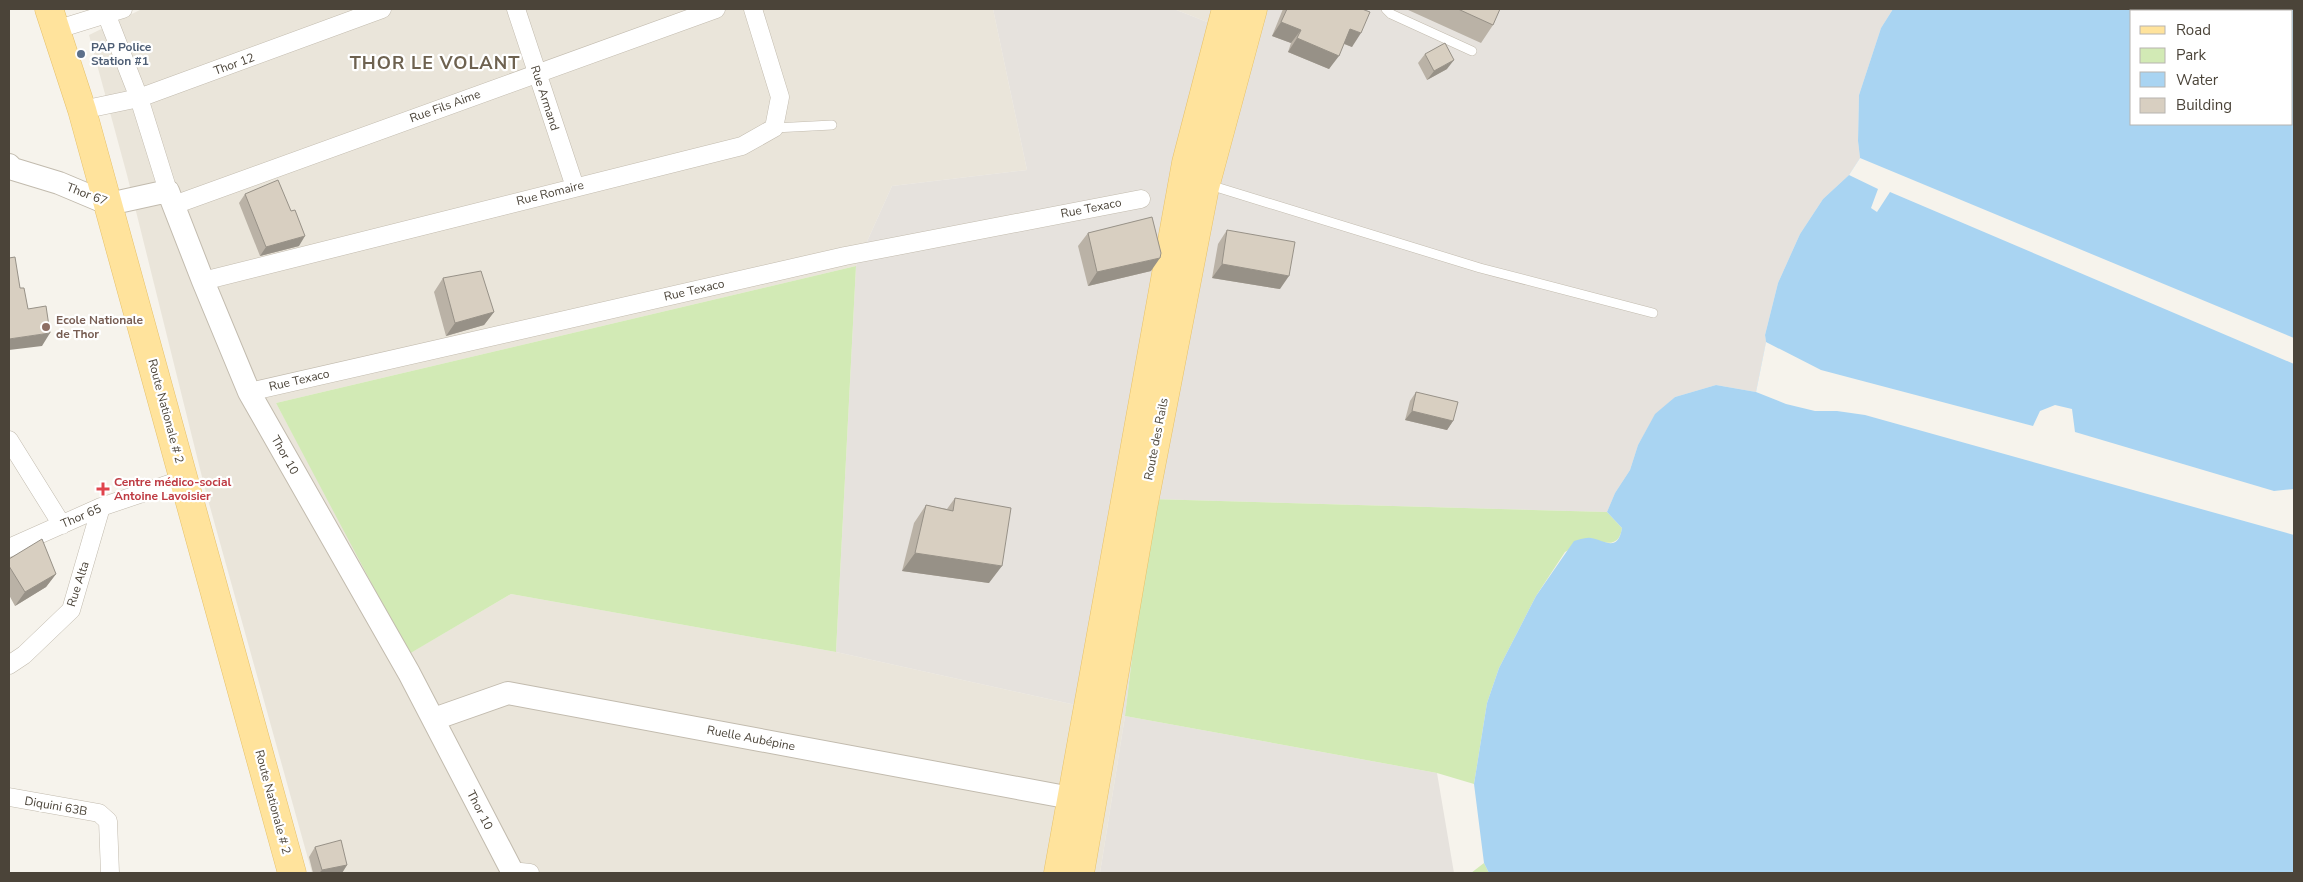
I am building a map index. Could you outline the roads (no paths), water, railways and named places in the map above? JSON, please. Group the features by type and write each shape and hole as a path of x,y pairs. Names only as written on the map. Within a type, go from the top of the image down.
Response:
{"main road":[{"name":"Route des Rails","path":"1058,873 1186,164 1226,9"},
{"name":"Route des Rails","path":"1080,873 1143,508 1205,187 1252,9"},
{"name":"Route Nationale # 2","path":"52,19 82,110 292,873"}],"street":[{"path":"52,19 106,16 123,9"},
{"name":"Thor 12","path":"82,110 139,98 382,9"},
{"name":"Rue Armand","path":"516,9 575,187"},
{"name":"Rue Fils Aime","path":"171,198 537,73 716,9"},
{"path":"753,9 780,97 774,128"},
{"name":"Thor 10","path":"106,16 139,98 171,198 249,392 434,719 518,873"},
{"name":"Rue Romaire","path":"203,281 742,146 774,128"},
{"name":"Thor 67","path":"10,168 59,183 108,204 171,198"},
{"name":"Rue Texaco","path":"249,392 845,256 1141,199"},
{"path":"9,440 62,525"},
{"name":"Thor 65","path":"9,548 102,507 184,479"},
{"name":"Rue Alta","path":"9,665 24,655 71,610 102,507"},
{"name":"Ruelle Aubépine","path":"434,719 508,693 1071,798"},
{"name":"Diquini 63B","path":"9,797 99,813 105,816 108,822 110,873"}],"lane":[{"path":"1386,9 1392,14 1472,51"},
{"path":"774,128 832,125"},
{"path":"1216,188 1480,268 1654,313"}],"water":[{"path":"1893,9 2294,9 2294,873 1489,873 1484,863 1474,784 1487,703 1499,668 1536,596 1574,541 1589,538 1614,543 1620,536 1622,528 1607,512 1615,493 1630,470 1638,445 1655,414 1675,397 1716,385 1756,392 1766,342 1765,335 1778,283 1800,234 1823,199 1849,175 1860,158 1858,141 1859,95 1881,28"}],"place":[{"name":"PAP Police Station #1","path":"81,54"},
{"name":"Ecole Nationale de Thor","path":"46,327"},
{"name":"Centre médico-social Antoine Lavoisier","path":"103,489"}],"district":[{"name":"THOR LE VOLANT","path":"435,63"}]}
